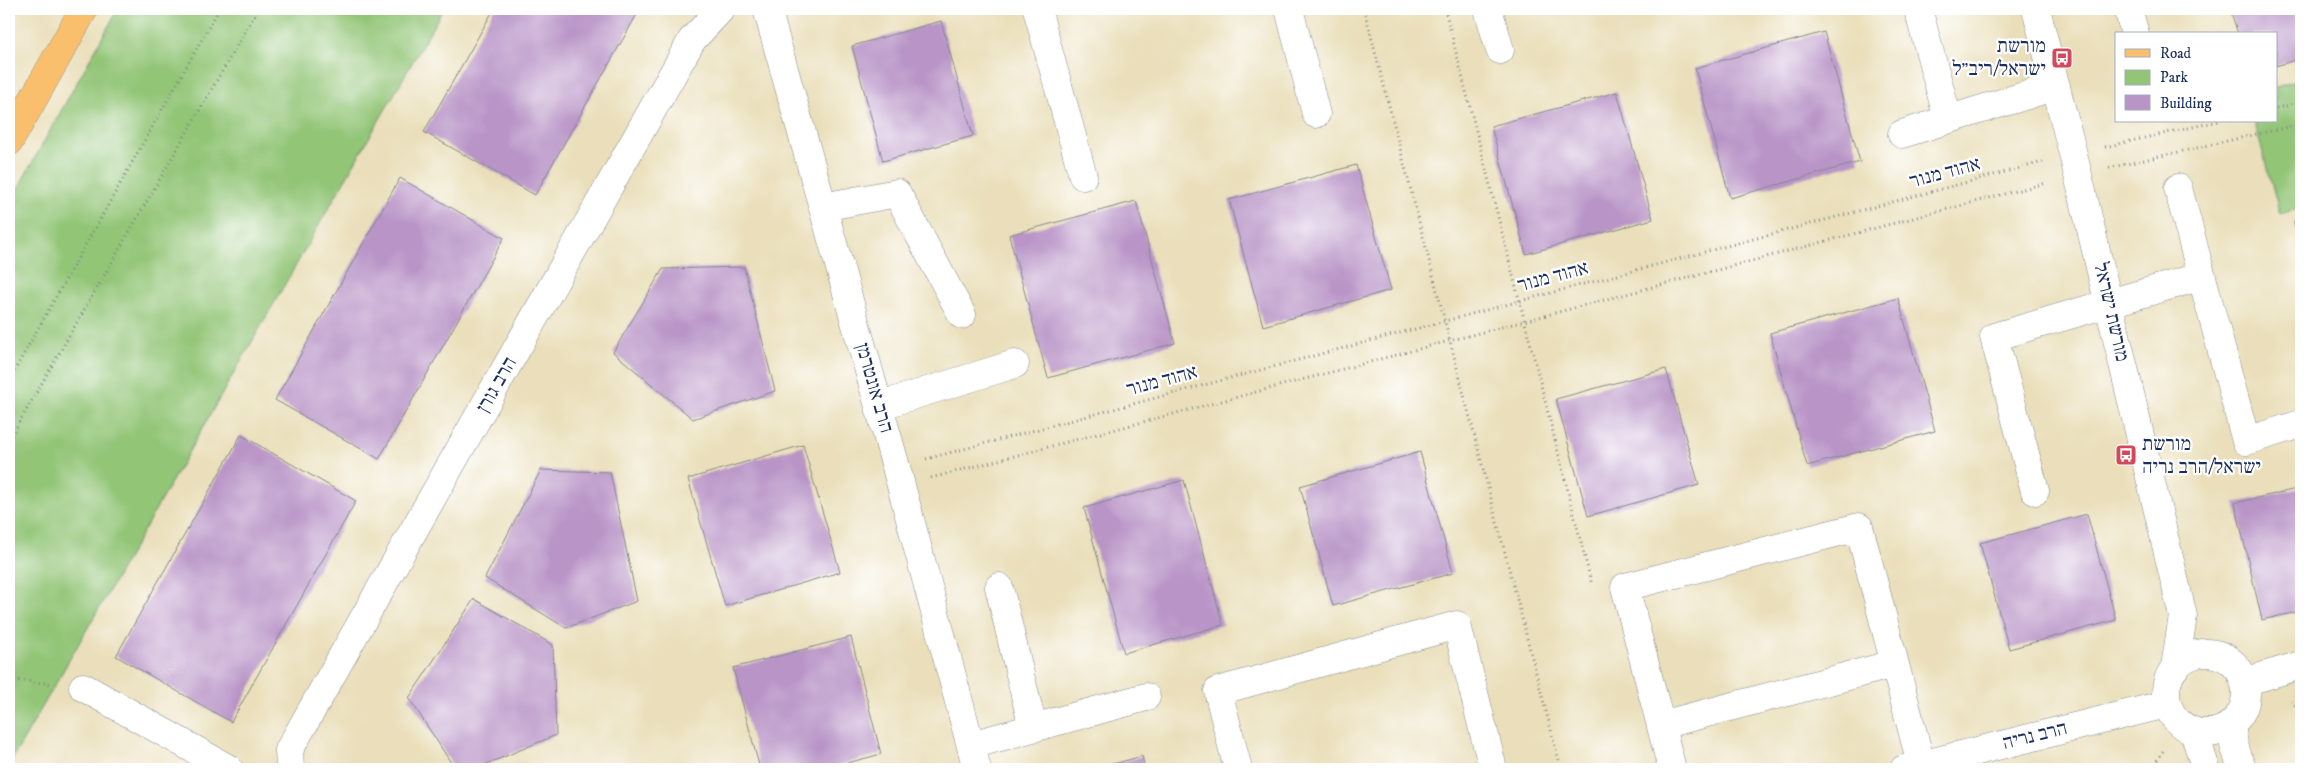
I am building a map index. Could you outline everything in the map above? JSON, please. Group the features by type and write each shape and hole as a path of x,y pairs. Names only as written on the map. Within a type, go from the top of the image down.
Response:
{"main road":[{"path":"9,142 84,9"}],"street":[{"name":"הרב גורן","path":"290,769 290,750 299,732 692,40 721,9"},
{"name":"הרב אונטרמן","path":"767,9 899,476 974,757"},
{"path":"1037,9 1083,176"},
{"path":"1289,9 1316,114"},
{"path":"1488,9 1500,50"},
{"path":"1918,9 1948,120"},
{"name":"מורשת ישראל","path":"2036,9 2109,302 2183,616 2175,667"},
{"path":"2128,9 2134,32"},
{"path":"1902,134 2056,86"},
{"path":"2178,188 2246,441 2301,424"},
{"path":"823,208 897,193 962,315"},
{"path":"2035,491 1994,337 2202,276"},
{"path":"879,406 1015,364"},
{"path":"1672,769 1625,587 1859,527 1894,664 1911,767"},
{"path":"999,587 1033,728"},
{"name":"מורשת ישראל","path":"2183,616 2211,653"},
{"path":"1238,769 1218,691 1457,625 1493,769"},
{"path":"2211,653 2232,663 2244,682 2246,694 2239,716 2231,724 2220,731 2194,732 2182,725 2173,716 2167,704 2168,678 2175,667 2186,658 2198,654 2211,653"},
{"path":"1661,725 1894,664"},
{"path":"2244,682 2301,665"},
{"path":"82,687 230,769"},
{"path":"974,757 1033,728 1146,697"},
{"name":"הרב נריה","path":"1911,767 2167,704"},
{"path":"2231,724 2234,746 2242,769"},
{"path":"2194,732 2206,769"}],"path":[{"path":"9,380 219,9"},
{"path":"9,440 258,9"},
{"path":"1364,9 1561,769"},
{"path":"1445,9 1593,588"},
{"path":"2278,108 2301,103"},
{"name":"אהוד מנור","path":"899,476 1445,321 2073,154 2215,122"},
{"path":"899,476 1451,341 2046,184 2073,154 2110,168 2301,124"},
{"path":"9,678 82,687"},
{"path":"2152,769 2168,743"}],"green space":[{"path":"118,9 443,9 9,765 9,204"},
{"path":"2301,79 2301,208 2280,214 2254,122 2278,122 2278,86"}],"building":[{"path":"494,9 640,9 535,195 424,132"},
{"path":"2230,9 2301,9 2301,58 2278,65 2278,32 2237,32"},
{"path":"941,21 973,136 883,161 852,46"},
{"path":"1824,32 1860,162 1730,198 1695,68"},
{"path":"1617,92 1653,219 1526,254 1491,126"},
{"path":"1356,165 1391,290 1263,326 1229,200"},
{"path":"400,178 504,238 379,459 275,400"},
{"path":"1136,201 1175,343 1048,378 1009,235"},
{"path":"2301,220 2301,247 2294,222"},
{"path":"744,267 775,391 693,419 613,352 663,269"},
{"path":"1898,298 1935,431 1807,466 1770,333"},
{"path":"1666,369 1699,485 1588,516 1556,399"},
{"path":"241,435 356,501 231,722 116,656"},
{"path":"803,445 840,572 725,606 688,479"},
{"path":"1420,452 1453,573 1333,606 1300,486"},
{"path":"541,470 610,472 637,601 566,628 485,578"},
{"path":"1184,480 1223,625 1124,653 1084,508"},
{"path":"2301,488 2301,611 2262,620 2235,503"},
{"path":"2087,514 2116,620 2009,649 1980,543"},
{"path":"474,599 553,645 556,735 475,769 455,769 409,698"},
{"path":"851,637 881,754 825,769 760,769 733,668"},
{"path":"1142,756 1145,769 1096,769"}],"place":[{"name":"מורשת ישראל/ריב״ל","path":"2062,58"},
{"name":"מורשת ישראל/הרב נריה","path":"2126,455"}]}
